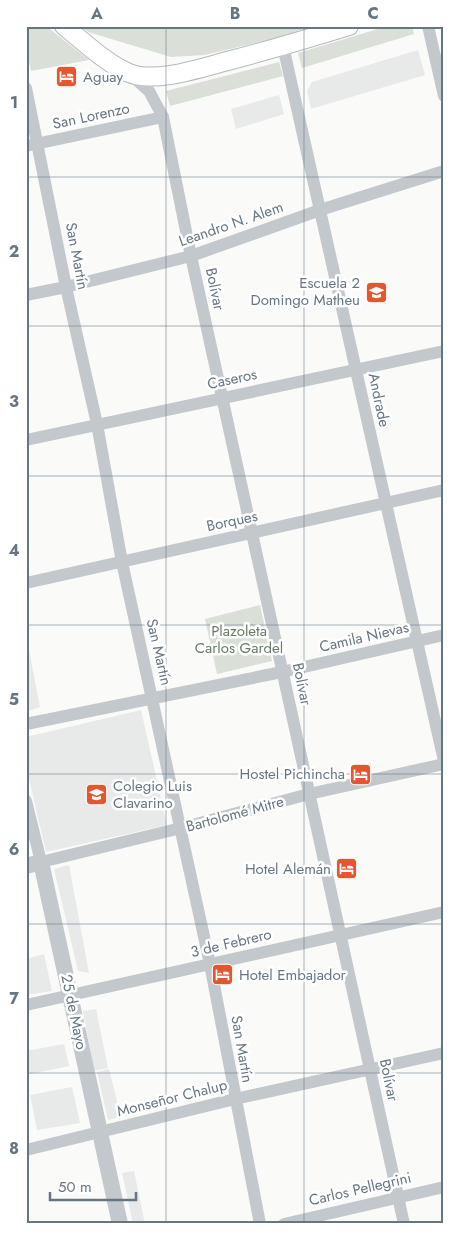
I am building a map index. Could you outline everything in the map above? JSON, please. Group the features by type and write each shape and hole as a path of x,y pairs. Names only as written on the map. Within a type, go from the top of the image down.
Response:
{"main road":[{"path":"64,26 99,55 130,74 160,76 179,74 349,26"}],"street":[{"path":"428,26 444,96"},
{"name":"Andrade","path":"283,46 444,762"},
{"name":"Bolívar","path":"130,74 149,91 163,117 191,256 404,1224"},
{"name":"San Martín","path":"26,88 32,145 97,424 122,562 210,964 260,1224"},
{"name":"San Lorenzo","path":"32,145 163,117"},
{"name":"Leandro N. Alem","path":"26,295 191,256 320,210 444,171"},
{"name":"Caseros","path":"26,440 444,351"},
{"name":"Borques","path":"26,583 444,490"},
{"name":"Camila Nievas","path":"26,724 282,672 444,636"},
{"name":"Bartolomé Mitre","path":"34,864 309,794 444,762"},
{"name":"25 de Mayo","path":"26,801 34,864 70,996 120,1224"},
{"name":"3 de Febrero","path":"26,1005 444,912"},
{"name":"Monseñor Chalup","path":"26,1150 235,1099 444,1053"},
{"name":"Carlos Pellegrini","path":"284,1224 444,1187"}],"shaded area":[{"path":"418,50 425,75 311,109 307,91 312,82"},
{"path":"279,95 284,114 236,129 231,109"},
{"path":"26,634 40,707 26,712"},
{"name":"Colegio Luis Clavarino","path":"141,710 167,825 46,852 26,766 26,737"},
{"path":"69,865 89,973 78,971 54,869"},
{"path":"44,954 52,991 26,995 26,959"},
{"path":"96,1009 108,1068 94,1071 83,1011"},
{"path":"64,1044 69,1066 26,1075 26,1051"},
{"path":"109,1069 121,1117 108,1120 97,1072"},
{"path":"72,1087 80,1123 37,1130 30,1095"},
{"path":"134,1171 145,1224 133,1224 122,1173"}],"green space":[{"path":"26,26 46,26 89,60 31,71 26,47"},
{"path":"81,26 314,26 272,39 205,55 171,57 88,32"},
{"path":"388,26 412,26 414,34 302,68 298,53"},
{"path":"279,62 283,76 170,106 166,91"},
{"name":"Plazoleta Carlos Gardel","path":"260,605 272,661 217,674 205,619"}],"place":[{"name":"Aguay","path":"67,77"},
{"name":"Escuela 2 Domingo Matheu","path":"376,292"},
{"name":"Hostel Pichincha","path":"361,774"},
{"name":"Colegio Luis Clavarino","path":"97,795"},
{"name":"Hotel Alemán","path":"347,869"},
{"name":"Hotel Embajador","path":"223,975"}]}
